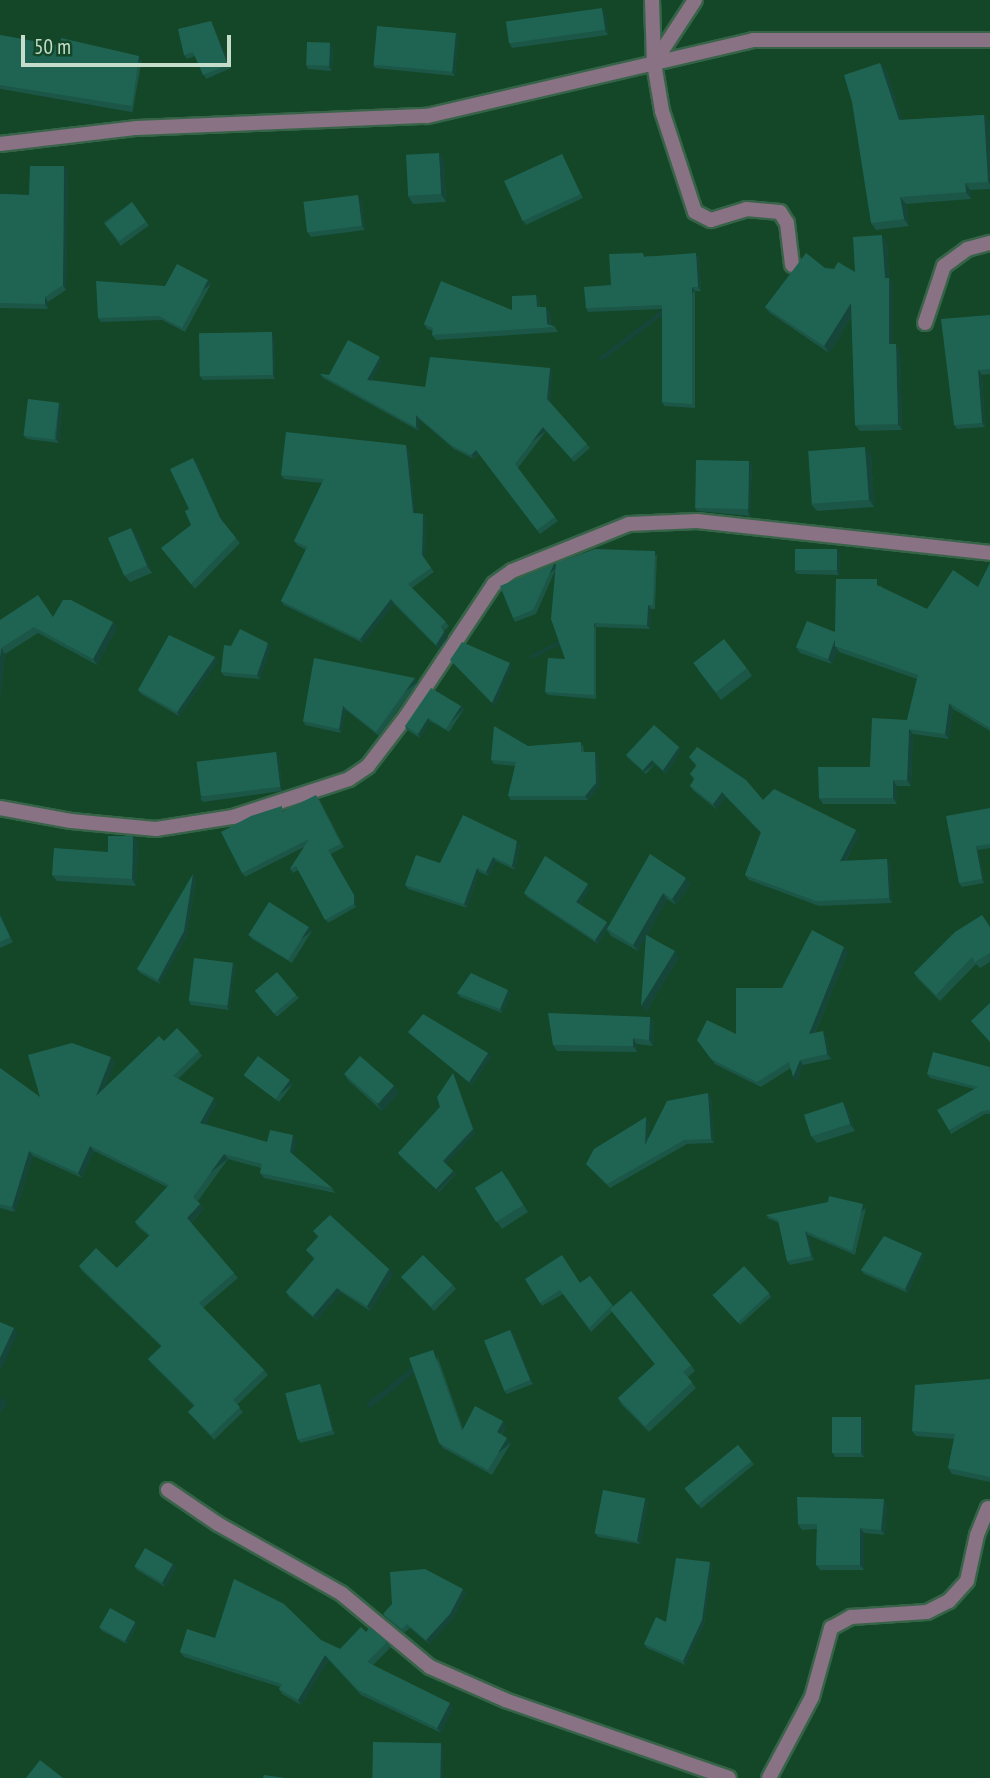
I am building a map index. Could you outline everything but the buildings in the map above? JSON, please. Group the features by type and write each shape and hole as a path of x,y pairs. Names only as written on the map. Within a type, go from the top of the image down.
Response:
{"street":[{"path":"652,0 654,63 665,125 697,215 711,220 746,209 780,212 787,223 792,265"},
{"path":"654,63 695,0"},
{"path":"0,144 137,128 427,116 772,38 990,40"},
{"path":"925,323 944,266 967,249 990,243"},
{"path":"0,808 71,821 156,829 233,817 349,779 368,766 407,715 494,584 512,571 629,524 697,521 990,553"},
{"path":"168,1490 218,1524 342,1594 429,1667 505,1700 729,1778"},
{"path":"769,1778 812,1697 831,1628 851,1617 928,1612 949,1601 967,1581 977,1535 988,1508"}]}
